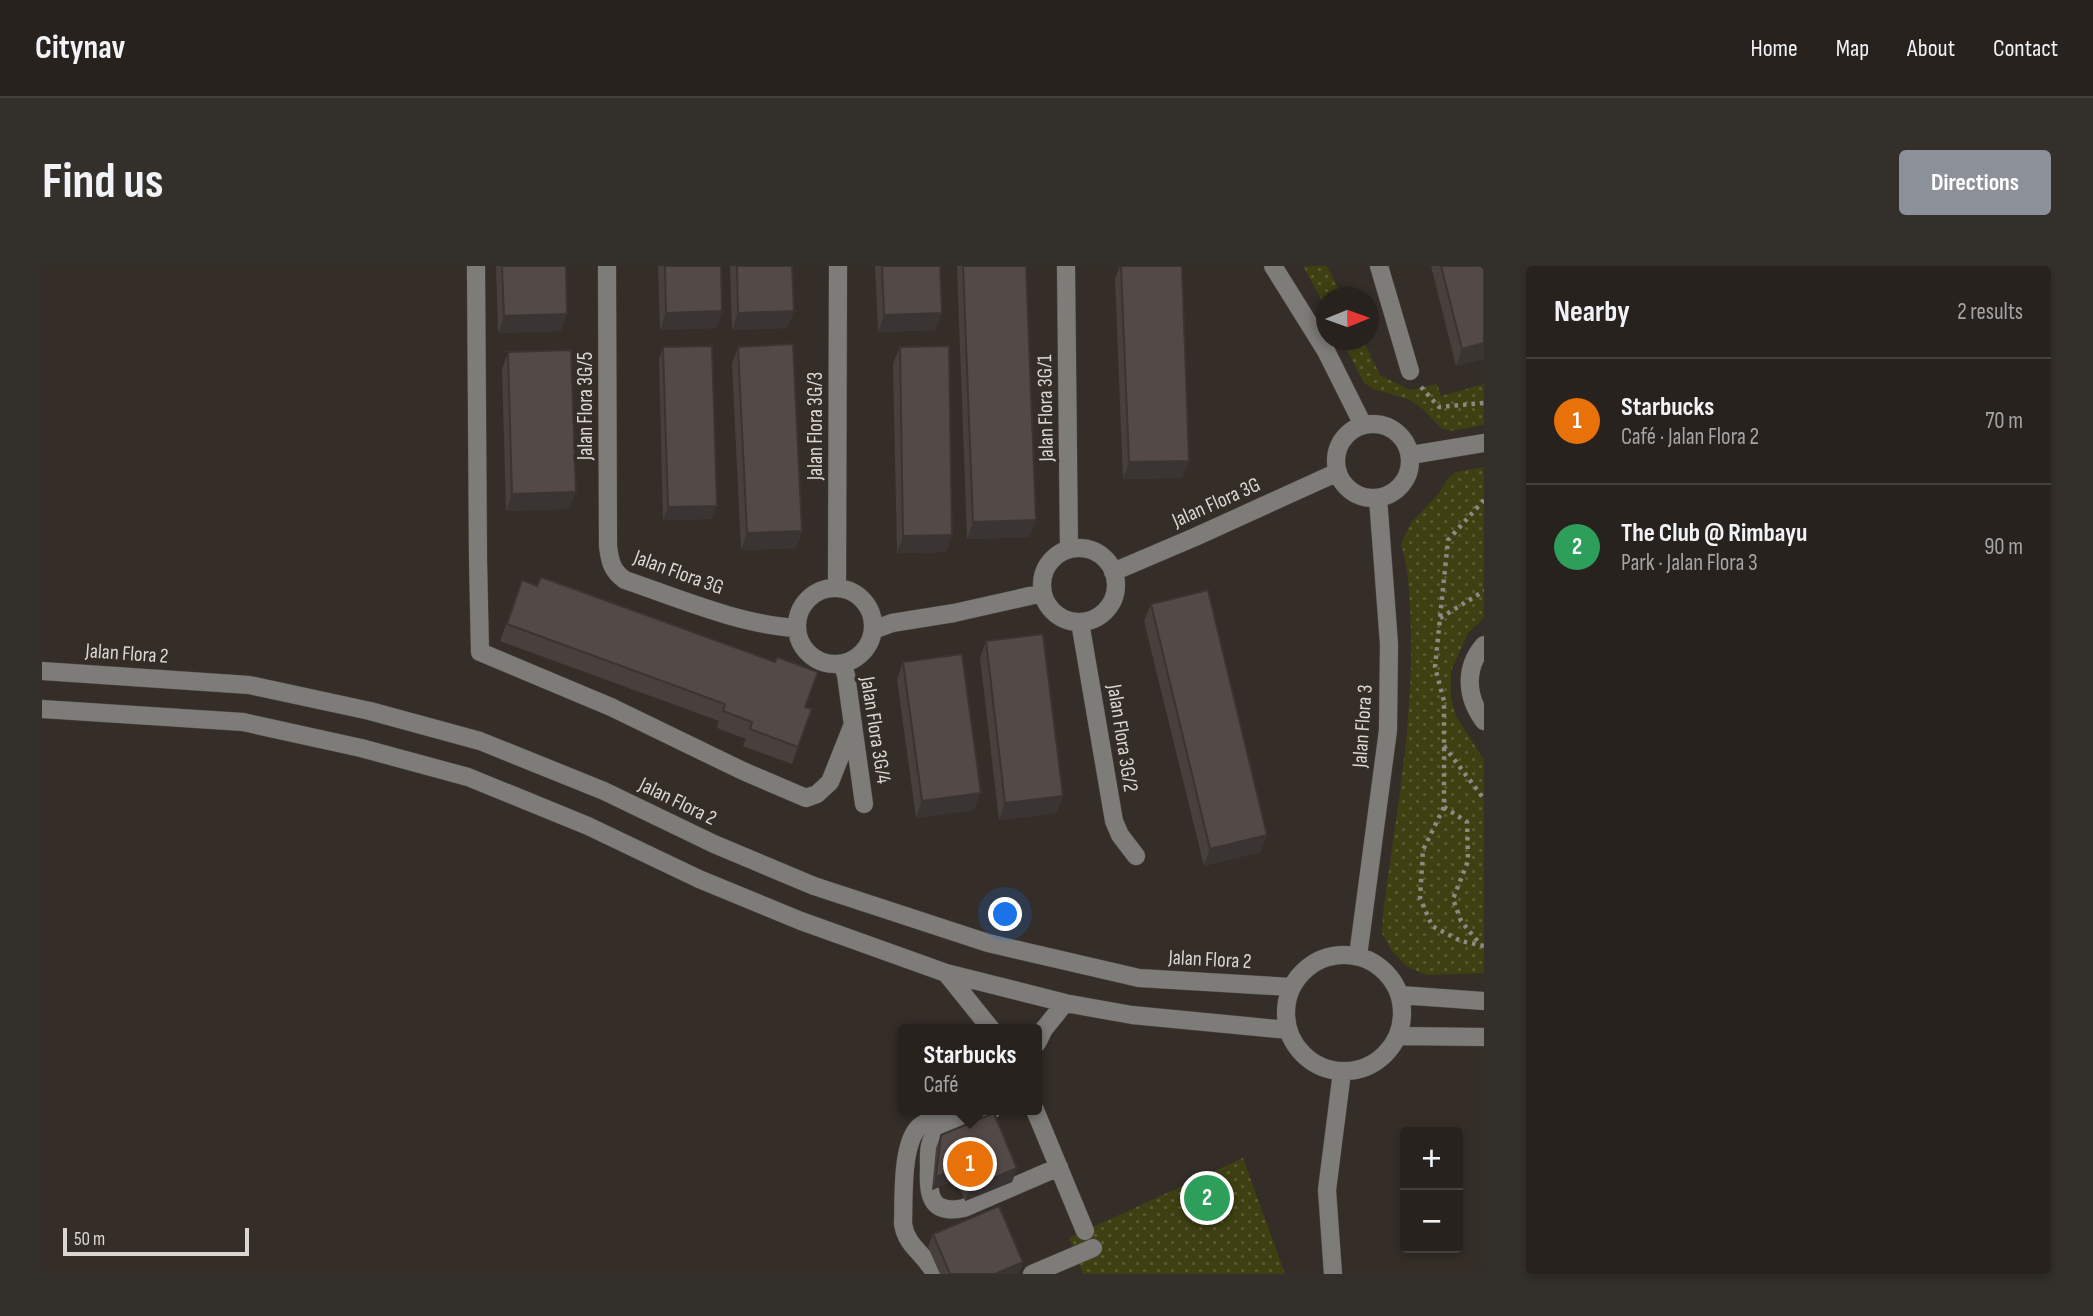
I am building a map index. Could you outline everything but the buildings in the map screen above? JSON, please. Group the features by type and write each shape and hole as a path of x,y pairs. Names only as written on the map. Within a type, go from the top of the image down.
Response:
{"street":[{"path":"476,266 480,652 611,707 743,771 806,798 817,794 830,782 853,724"},
{"name":"Jalan Flora 3G/5","path":"607,266 608,546"},
{"name":"Jalan Flora 3G/3","path":"836,587 838,266"},
{"name":"Jalan Flora 3G/1","path":"1066,266 1069,549"},
{"path":"1273,266 1326,351 1363,425"},
{"path":"1379,266 1410,372"},
{"path":"1376,423 1388,426 1399,433 1407,443 1411,456 1410,467 1406,479 1390,495 1367,497 1349,489 1341,481 1336,464 1337,451 1343,439 1352,430 1363,425 1376,423"},
{"path":"1411,456 1484,443"},
{"name":"Jalan Flora 3G","path":"1113,572 1338,472"},
{"name":"Jalan Flora 3","path":"1358,956 1388,730 1389,645 1378,498"},
{"name":"Jalan Flora 3G","path":"608,546 615,573 625,580 717,611 771,626 796,628"},
{"path":"1087,548 1096,552 1110,564 1113,572 1114,595 1101,614 1091,620 1080,622 1061,617 1046,603 1042,582 1044,571 1059,553 1069,549 1087,548"},
{"path":"836,587 847,589 864,601 869,609 873,630 866,648 851,660 832,664 815,659 802,645 796,628 801,607 807,598 816,592 836,587"},
{"path":"873,630 892,623 1043,593"},
{"name":"Jalan Flora 3G/2","path":"1080,622 1111,808 1120,835 1136,856"},
{"path":"1484,645 1475,655 1469,671 1470,691 1477,711 1484,721"},
{"name":"Jalan Flora 3G/4","path":"842,663 846,675 864,804"},
{"name":"Jalan Flora 2","path":"42,671 249,685 370,711 480,741 604,791 715,844 814,886 988,943 1139,978 1291,987"},
{"path":"42,709 243,722 361,748 468,777 588,826 699,879 801,921 946,973 1065,1003 1132,1015 1288,1030"},
{"path":"1338,954 1358,956 1376,964 1391,977 1400,995 1402,1015 1399,1036 1377,1062 1342,1072 1323,1068 1307,1058 1294,1043 1288,1030 1286,1006 1291,987 1303,971 1319,959 1338,954"},
{"path":"946,973 987,1024"},
{"path":"1400,995 1484,1001"},
{"path":"1042,1033 1065,1003"},
{"path":"1399,1036 1484,1037"},
{"path":"1333,1274 1327,1190 1342,1072"},
{"path":"935,1274 926,1260 909,1243 903,1224 911,1139 918,1128 942,1115"},
{"path":"979,1115 933,1136 929,1146 928,1187 934,1203 951,1211 964,1208 1059,1167"},
{"path":"1037,1115 1085,1231"},
{"path":"1032,1274 1093,1248"}],"path":[{"path":"1410,372 1439,407 1484,403"},
{"path":"1483,946 1461,941 1432,926 1420,898 1423,850 1444,807 1444,701 1435,667 1448,540 1484,500"},
{"path":"1440,618 1484,591"},
{"path":"1444,745 1484,799"},
{"path":"1444,807 1467,822 1468,861 1453,899 1461,921 1483,946"}],"shaded area":[{"path":"1303,266 1327,266 1337,287 1316,287 1316,290"},
{"path":"1347,350 1368,350 1380,375 1410,390 1437,384 1441,396 1484,384 1484,425 1450,431 1441,428 1410,400 1374,389 1364,383"},
{"path":"1484,467 1484,618 1468,633 1451,671 1451,698 1456,716 1484,760 1484,973 1426,975 1406,966 1392,951 1382,933 1402,774 1411,669 1410,600 1401,544 1411,523 1439,493 1449,477 1456,472"},
{"path":"1243,1158 1285,1274 1083,1274 1069,1238"}],"place":[{"name":"Starbucks","path":"970,1164"},
{"name":"The Club @ Rimbayu","path":"1207,1198"}]}
